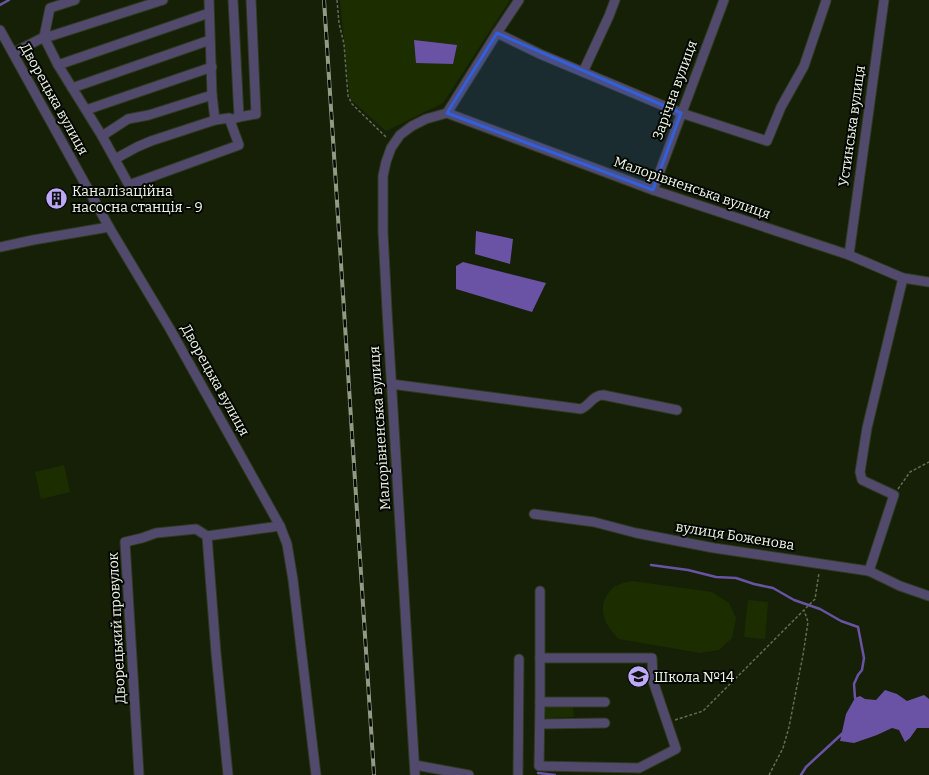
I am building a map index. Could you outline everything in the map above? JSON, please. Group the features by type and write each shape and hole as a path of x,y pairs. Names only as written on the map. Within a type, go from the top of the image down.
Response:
{"street":[{"path":"75,0 50,8 44,37 58,65 102,136 129,185 239,145 234,118 233,0"},
{"path":"13,53 44,37 163,0"},
{"path":"209,0 212,95 215,120"},
{"path":"115,159 144,144 215,120 256,114 251,0"},
{"path":"447,113 519,0"},
{"path":"583,72 615,0"},
{"name":"Зарічна вулиця","path":"653,190 724,0"},
{"name":"Устинська вулиця","path":"849,255 884,0"},
{"path":"497,33 540,54 681,113 767,141 782,107 804,66 826,1"},
{"path":"58,65 209,14"},
{"name":"Дворецька вулиця","path":"0,30 109,228 170,329 280,526 287,544 293,580 316,775"},
{"path":"72,88 210,40"},
{"path":"86,110 212,67"},
{"path":"102,136 128,119 149,115 212,95"},
{"name":"Малорівненська вулиця","path":"415,775 383,232 383,193 386,162 400,135 412,126 426,119 447,113 653,190 849,255 903,278 929,282"},
{"path":"0,247 33,240 109,228"},
{"path":"869,571 894,495 862,480 860,472 867,428 903,278"},
{"path":"391,384 581,409 587,407 598,395 603,395 677,410"},
{"name":"вулиця Боженова","path":"534,514 594,522 636,534 714,548 869,571 900,586 929,596"},
{"name":"Дворецький провулок","path":"139,775 125,542 156,533 196,529 207,536 280,526"},
{"path":"207,536 228,775"},
{"path":"540,591 539,766 639,772 676,749 653,681 652,658 540,658"},
{"path":"518,775 519,659"},
{"path":"540,702 605,702"},
{"path":"540,724 605,723"},
{"path":"415,765 469,775"}],"path":[{"path":"337,0 339,23 344,44 348,96 352,104 394,144"},
{"path":"894,495 910,472 929,462"},
{"path":"667,723 703,711 816,599 821,563"},
{"path":"769,775 783,748 789,728 808,622 805,610"}],"highlighted area":[{"path":"497,33 681,113 653,190 447,113"}],"green space":[{"path":"340,0 510,0 443,103 386,131 350,99"},
{"path":"64,465 70,492 41,499 35,472"},
{"path":"632,581 712,592 729,603 736,618 732,638 719,650 700,653 619,639 613,633 605,620 603,607 608,594 614,587"},
{"path":"748,600 768,602 765,639 744,637"},
{"path":"546,707 573,707 574,717 546,718 542,713"}],"shaded area":[{"path":"414,40 457,45 453,64 416,63"},
{"path":"476,231 513,239 510,264 475,254"},
{"path":"463,262 546,283 532,312 456,289 456,266"},
{"path":"885,690 897,694 907,701 924,695 929,699 929,728 917,728 905,742 899,730 892,728 854,743 840,741 846,714 855,698 860,696 865,699 876,700"}],"waterway":[{"path":"0,5 9,0"},
{"path":"651,565 688,570 716,577 736,578 773,588 794,600 820,609 841,621 858,627 864,658 862,670 854,684 855,698"},
{"path":"801,775 806,767 844,732"},
{"path":"538,773 555,775"}],"railway":[{"path":"324,0 374,775"}],"place":[{"name":"Каналізаційна насосна станція - 9","path":"56,199"},
{"name":"Школа №14","path":"639,677"}]}
